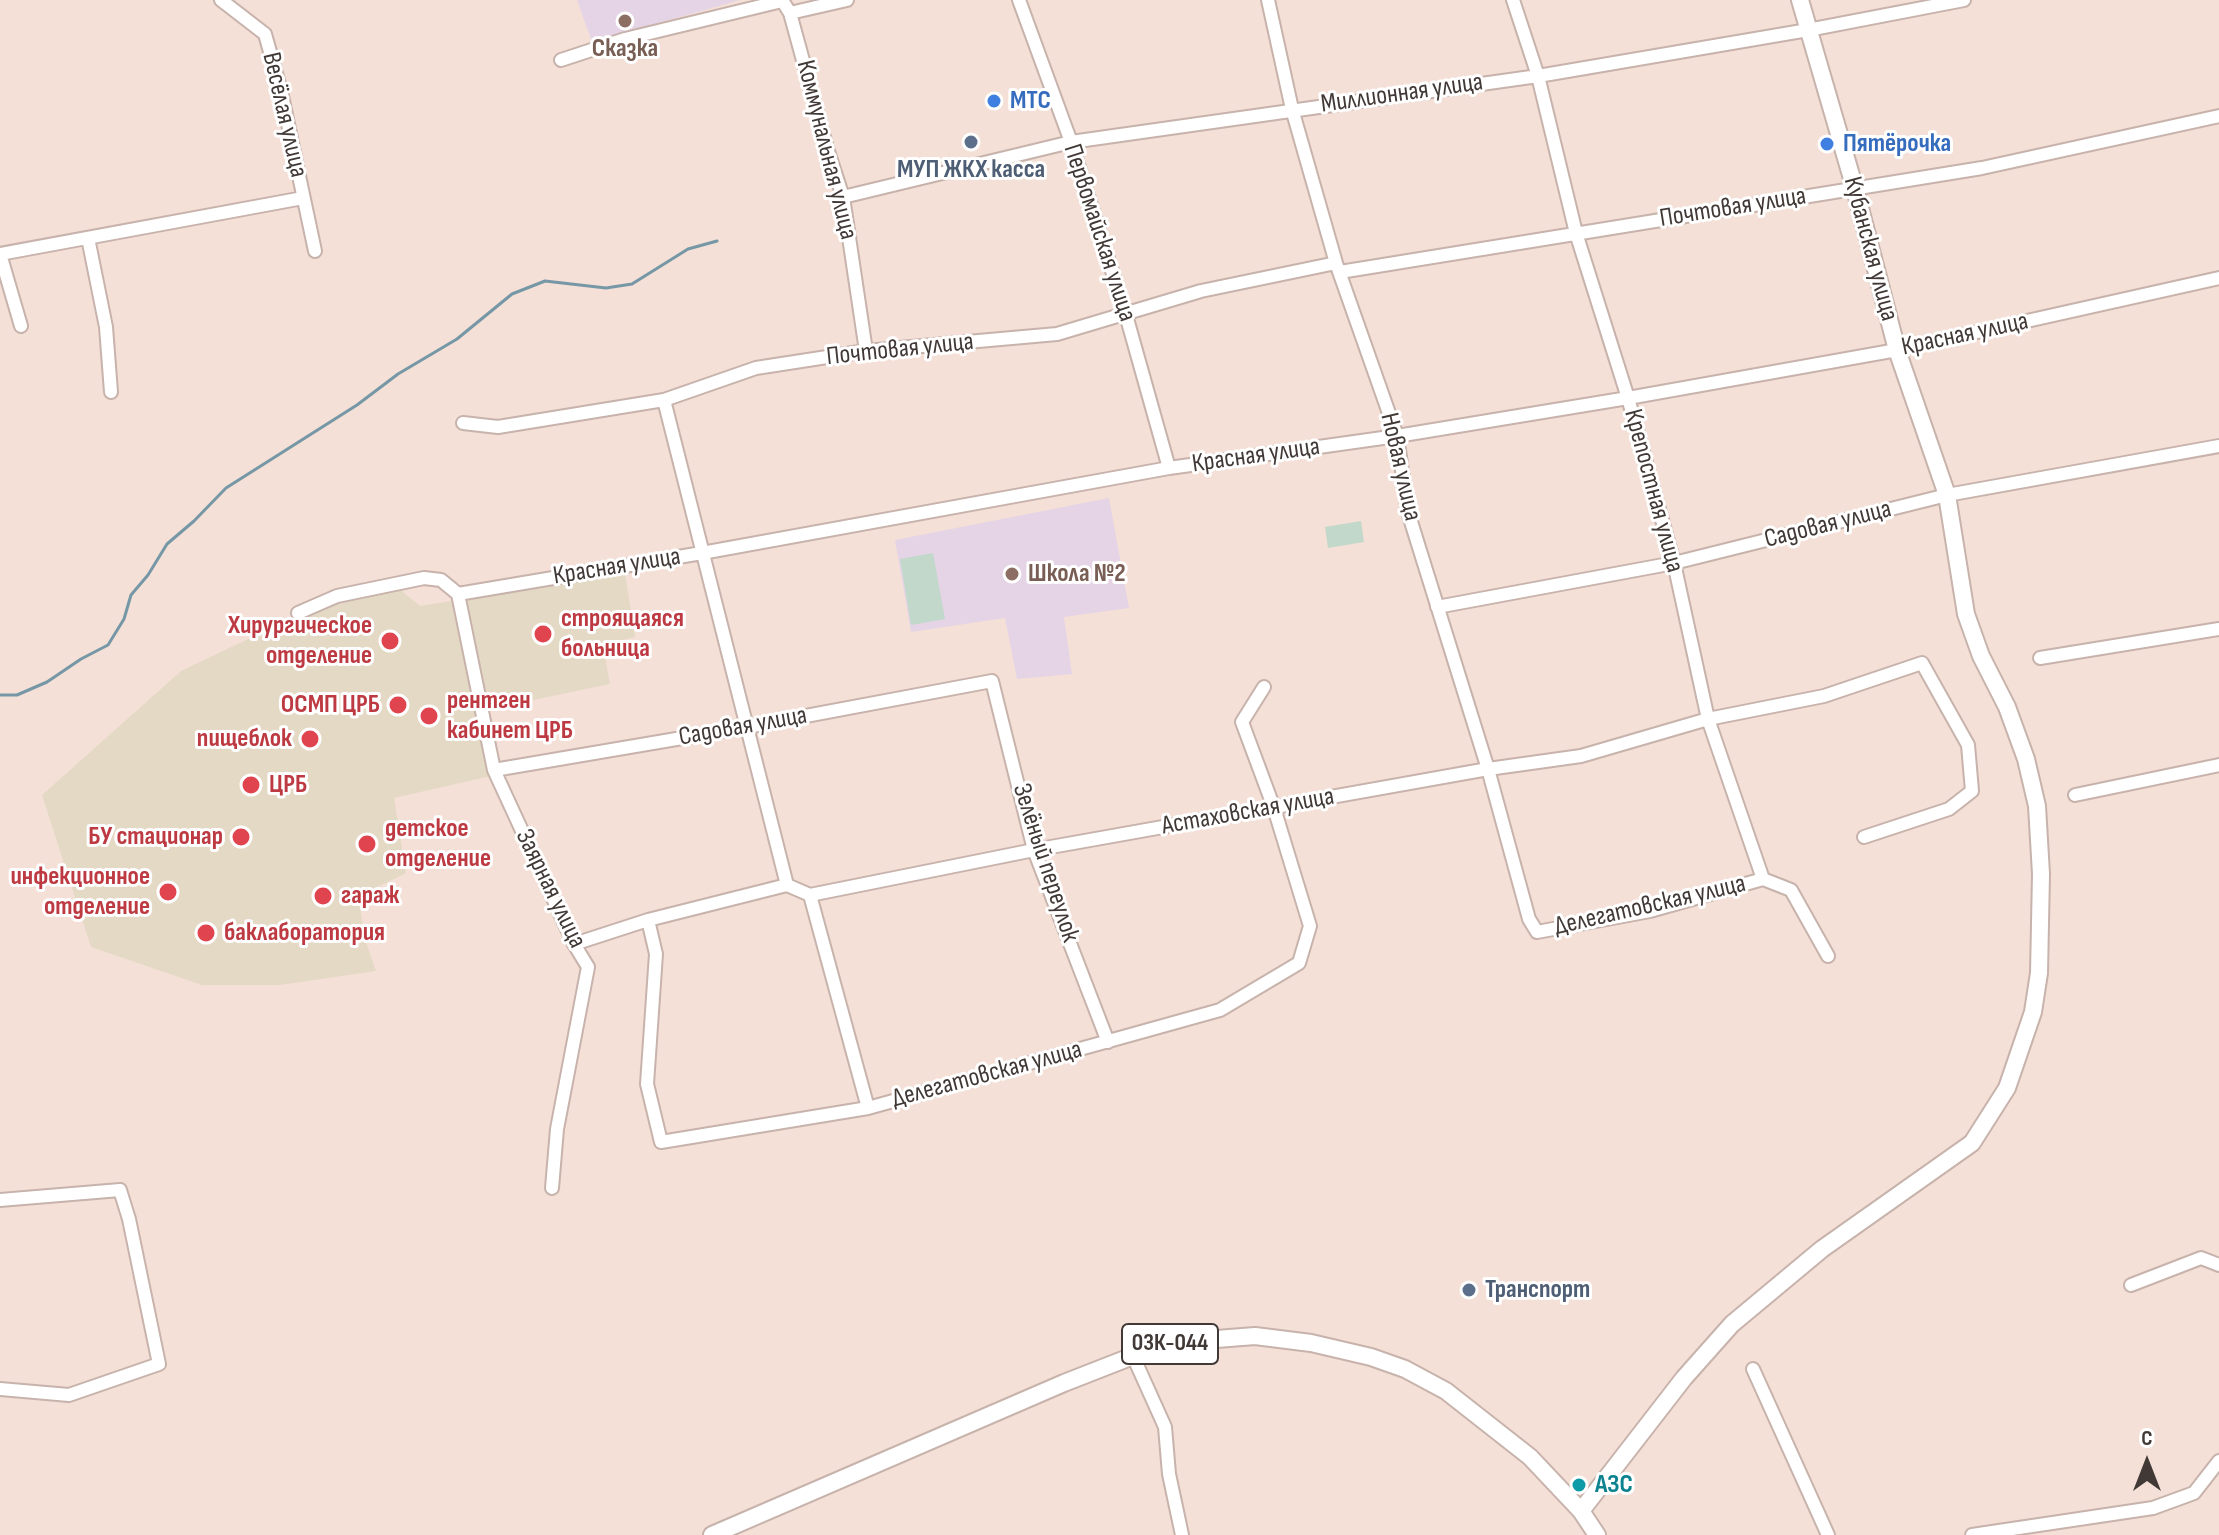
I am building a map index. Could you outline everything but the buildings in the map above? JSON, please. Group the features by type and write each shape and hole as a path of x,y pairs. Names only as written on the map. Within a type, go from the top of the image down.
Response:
{"main road":[{"name":"Кубанская улица","path":"1581,1511 1684,1378 1732,1324 1822,1249 1972,1143 2007,1088 2033,1012 2039,973 2041,874 2037,806 2026,759 1966,614 1947,495 1897,350 1855,189 1800,0"},
{"name":"03К-044","path":"712,1535 1133,1356 1178,1342 1255,1336 1311,1343 1371,1357 1405,1369 1458,1400 1530,1457 1581,1511 1597,1535"}],"street":[{"name":"Весёлая улица","path":"221,0 265,34 281,91 315,251"},
{"path":"561,60 625,39 782,0"},
{"name":"Коммунальная улица","path":"782,0 790,13 843,197 866,351"},
{"path":"790,13 847,0"},
{"name":"Первомайская улица","path":"1019,0 1071,142 1126,315 1169,468"},
{"name":"Новая улица","path":"1268,0 1292,109 1338,267 1397,436 1408,512 1488,769 1529,919 1537,932"},
{"name":"Крепостная улица","path":"1513,0 1538,76 1576,233 1628,398 1674,563 1708,719 1763,879"},
{"name":"Миллионная улица","path":"843,197 1071,142 1538,76 1964,0"},
{"name":"Почтовая улица","path":"463,423 498,427 664,400 756,368 866,351 1057,334 1201,291 1982,168 2219,116"},
{"path":"21,326 0,254 303,198"},
{"path":"88,238 106,327 111,392"},
{"name":"Красная улица","path":"458,594 1169,468 1397,436 1897,350 2219,278"},
{"path":"664,400 787,885"},
{"name":"Садовая улица","path":"1437,607 1674,563 1947,495 2219,446"},
{"path":"298,613 337,596 424,578 441,580 458,594"},
{"name":"Заярная улица","path":"458,594 494,770 574,944 588,967 557,1129 552,1188"},
{"path":"2040,658 2219,629"},
{"name":"Астаховская улица","path":"810,895 1034,850 1488,769 1581,756 1708,719 1824,696 1922,663 1968,745 1972,791 1949,809 1864,837"},
{"name":"Садовая улица","path":"494,770 992,681"},
{"name":"Зелёный переулок","path":"992,681 1034,850 1108,1042"},
{"path":"1264,687 1242,722 1274,808"},
{"path":"2075,795 2219,765"},
{"name":"Делегатовская улица","path":"648,920 656,954 647,1084 661,1142 868,1108 1220,1010 1299,963 1310,926 1274,808"},
{"path":"1763,879 1791,890 1828,956"},
{"name":"Делегатовская улица","path":"1537,932 1650,911 1763,879"},
{"path":"574,944 648,920 787,885 810,895 868,1108"},
{"path":"0,1200 120,1190 129,1219 159,1364 69,1395 0,1389"},
{"path":"2131,1285 2201,1258 2219,1265"},
{"path":"1133,1356 1165,1427 1169,1474 1182,1535"},
{"path":"1753,1369 1828,1535"},
{"path":"1972,1535 2153,1508 2194,1493 2219,1461"}],"shaded area":[{"name":"Сказка","path":"577,0 740,0 592,42"},
{"name":"Школа №2","path":"1109,498 1129,608 1064,617 1072,674 1017,679 1005,618 911,632 895,540"},
{"name":"ЦРБ","path":"625,573 635,637 603,645 610,684 485,710 491,776 394,798 406,873 359,896 364,936 376,971 280,985 202,985 91,947 42,795 181,671 290,619 353,596 398,588 420,606"}],"green space":[{"path":"1361,521 1364,542 1328,548 1325,527"},
{"path":"933,553 945,619 911,625 900,559"}],"waterway":[{"path":"0,695 17,695 47,682 108,645 124,619 131,595 167,544 226,488 357,405 398,374 457,339 512,294 545,281 606,288 632,284 688,249 717,241"}],"place":[{"name":"Сказка","path":"625,21"},
{"name":"МТС","path":"994,101"},
{"name":"МУП ЖКХ касса","path":"971,142"},
{"name":"Пятёрочка","path":"1827,144"},
{"name":"Школа №2","path":"1012,574"},
{"name":"строящаяся больница","path":"543,634"},
{"name":"Хирургическое отделение","path":"390,641"},
{"name":"ОСМП ЦРБ","path":"398,705"},
{"name":"рентген кабинет ЦРБ","path":"429,716"},
{"name":"пищеблок","path":"310,739"},
{"name":"ЦРБ","path":"251,785"},
{"name":"БУ стационар","path":"241,837"},
{"name":"детское отделение","path":"367,844"},
{"name":"инфекционное отделение","path":"168,892"},
{"name":"гараж","path":"323,896"},
{"name":"баклаборатория","path":"206,933"},
{"name":"Транспорт","path":"1469,1290"},
{"name":"АЗС","path":"1579,1485"}]}
